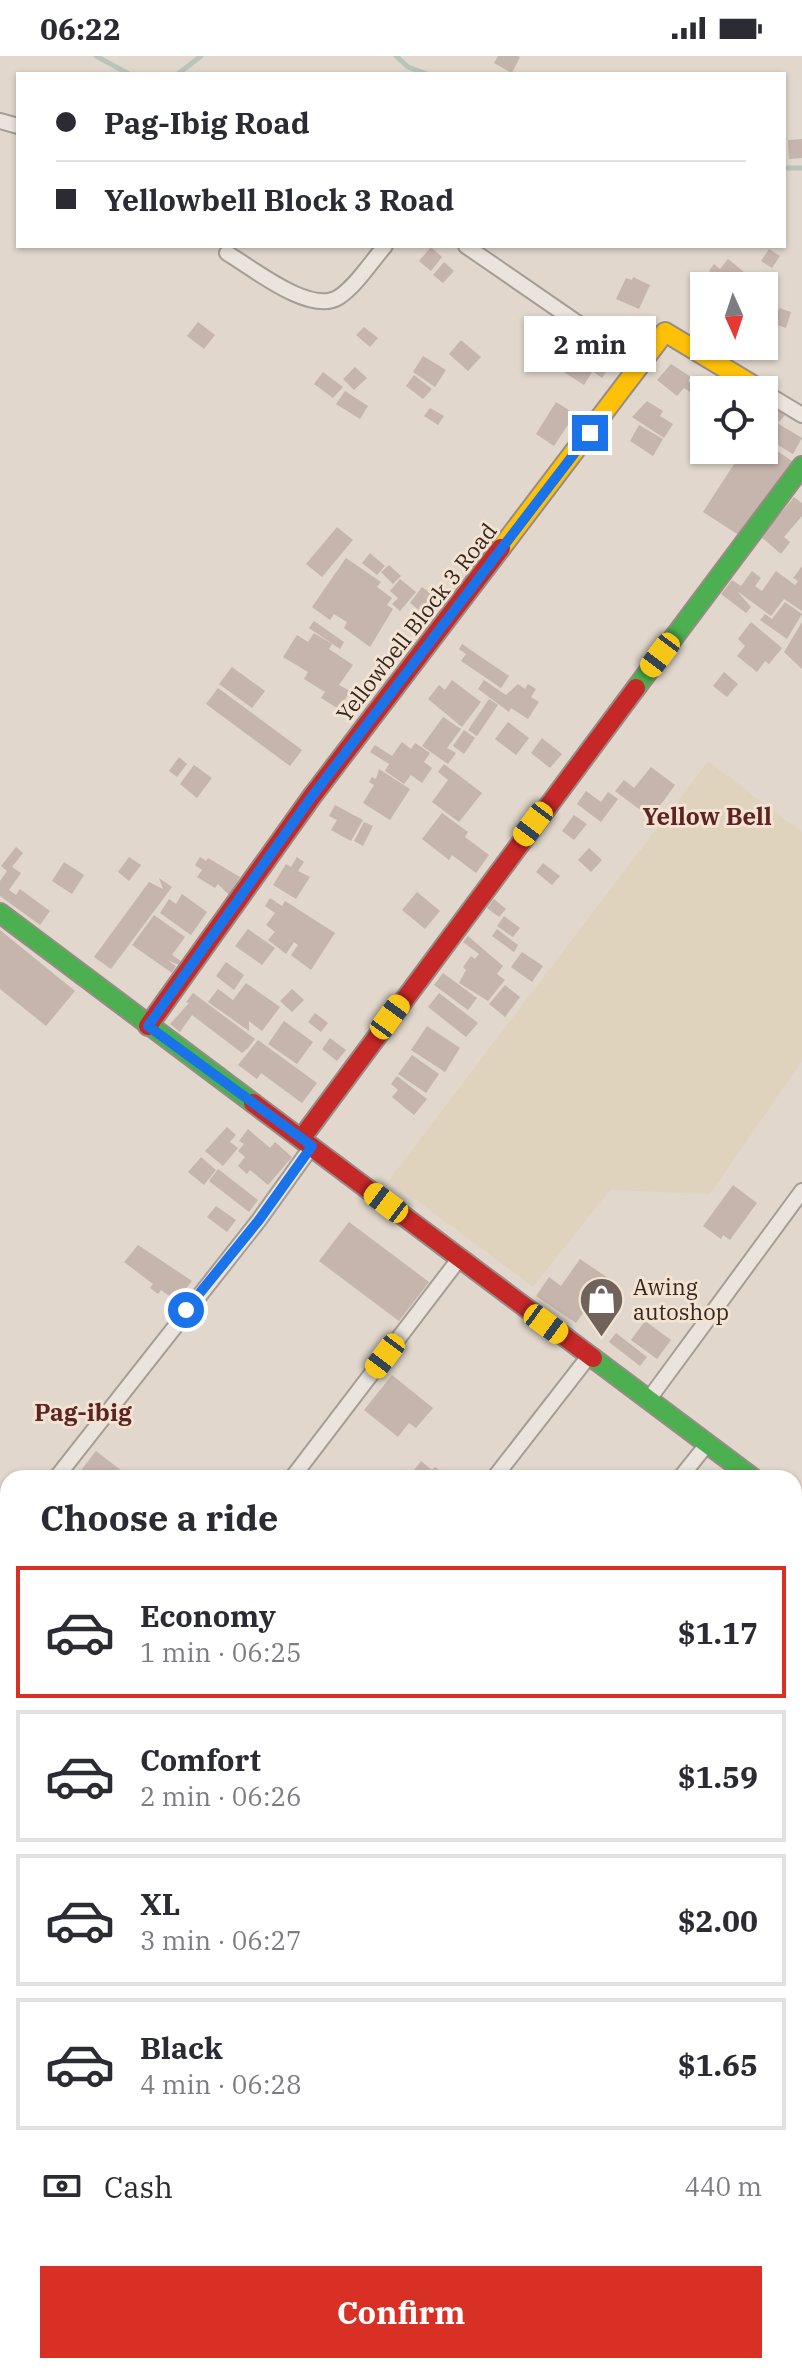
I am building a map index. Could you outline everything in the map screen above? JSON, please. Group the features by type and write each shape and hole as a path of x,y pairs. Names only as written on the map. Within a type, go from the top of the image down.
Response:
{"street":[{"path":"227,253 282,288 325,302 342,296 383,248"},
{"path":"469,248 640,366"},
{"name":"Yellowbell Block 3 Road","path":"148,1026 313,795 665,332 738,376"},
{"path":"778,400 802,415"},
{"path":"62,1470 259,1220 306,1143 802,466"},
{"path":"0,913 743,1470"},
{"path":"649,1399 802,1191"},
{"path":"298,1470 459,1259"},
{"path":"500,1470 589,1356"},
{"path":"686,1470 708,1443"}],"shaded area":[{"path":"708,761 802,832 802,1061 710,1194 610,1190 533,1287 389,1180"}],"building":[{"path":"498,56 520,57 512,72 494,63"},
{"path":"802,139 802,158 789,159 788,140"},
{"path":"430,248 442,257 431,271 419,261"},
{"path":"769,249 780,256 772,268 761,261"},
{"path":"728,259 744,272 709,271 714,264 720,269"},
{"path":"444,262 454,271 443,283 433,275"},
{"path":"633,277 650,285 639,309 616,299 626,278 632,280"},
{"path":"779,308 791,312 786,328 778,325"},
{"path":"198,322 215,335 204,349 187,336"},
{"path":"364,327 378,338 370,347 356,335"},
{"path":"570,335 613,362 602,378 561,349"},
{"path":"461,340 481,357 468,371 449,354"},
{"path":"564,355 592,372 584,385 556,367"},
{"path":"423,356 446,370 435,387 413,372"},
{"path":"671,364 690,376 690,392 684,388 677,396 657,380"},
{"path":"355,367 367,378 354,390 343,379"},
{"path":"323,372 343,387 333,398 314,384"},
{"path":"414,375 432,389 423,399 406,386"},
{"path":"345,391 368,406 360,419 336,404"},
{"path":"647,401 663,411 660,416 673,424 664,438 632,417"},
{"path":"556,402 575,414 554,446 536,434"},
{"path":"430,408 444,416 438,425 424,416"},
{"path":"778,410 785,415 778,421"},
{"path":"778,423 802,438 793,454 778,445"},
{"path":"639,425 663,439 653,456 630,441"},
{"path":"778,451 795,463 745,539 703,512 734,464 778,464"},
{"path":"794,497 802,503 802,516 784,537 790,542 781,554 761,537"},
{"path":"337,527 353,540 322,577 306,564"},
{"path":"370,553 385,566 377,575 362,563"},
{"path":"346,558 381,582 377,587 392,598 387,605 393,609 370,647 344,628 347,622 334,614 330,620 312,607"},
{"path":"389,565 401,576 393,584 381,572"},
{"path":"802,566 802,611 784,599 771,616 737,591 751,607 746,613 721,594 732,580 741,586 752,571 761,578 755,586 762,591 776,571 795,585 798,581 793,578"},
{"path":"400,579 416,592 400,611 392,604 398,598 390,591"},
{"path":"422,587 443,603 430,619 410,603"},
{"path":"785,602 802,614 787,639 760,620 765,614 772,619"},
{"path":"314,621 344,642 340,649 309,628"},
{"path":"751,622 782,648 769,664 765,661 757,672 737,656 745,646 738,639"},
{"path":"802,622 802,669 784,652"},
{"path":"314,633 332,644 329,649 353,665 339,685 350,691 339,709 321,698 325,692 304,679 308,672 283,657 297,635 308,642"},
{"path":"462,644 509,676 501,688 461,661 466,654 459,649"},
{"path":"232,667 265,691 252,708 219,684"},
{"path":"724,672 738,684 727,697 713,686"},
{"path":"452,680 481,702 462,727 428,699 439,685 445,690"},
{"path":"484,680 506,695 518,684 525,689 528,684 536,689 531,697 539,702 528,719 511,708 509,712 478,689"},
{"path":"218,688 302,750 290,766 206,704"},
{"path":"489,699 498,705 477,736 468,730"},
{"path":"443,717 461,729 447,748 456,753 448,764 422,746"},
{"path":"508,722 529,738 516,755 495,739"},
{"path":"464,730 475,738 464,754 453,746"},
{"path":"542,738 562,754 550,768 531,753"},
{"path":"402,742 411,749 415,743 430,753 424,762 432,768 422,783 411,775 404,784 385,771 389,764 370,752 375,745 392,756"},
{"path":"179,757 187,764 177,777 169,771"},
{"path":"444,764 482,793 459,822 432,802 448,780 438,772"},
{"path":"194,765 212,778 197,798 180,784"},
{"path":"651,767 675,785 651,818 615,791 624,780 634,788"},
{"path":"379,769 410,789 390,820 363,803 374,785 369,782 372,777 376,779"},
{"path":"586,791 601,802 608,792 618,799 601,822 577,804"},
{"path":"335,805 363,820 351,841 331,830 337,820 329,816"},
{"path":"442,813 468,832 465,837 489,855 476,873 452,855 449,860 422,839"},
{"path":"574,815 587,824 574,840 562,831"},
{"path":"364,822 373,826 363,846 354,841"},
{"path":"16,847 23,853 12,867 21,873 9,890 16,895 20,889 50,911 40,925 0,896 0,881 7,871 1,866"},
{"path":"589,848 602,860 591,872 578,860"},
{"path":"129,857 141,865 129,881 118,872"},
{"path":"200,857 206,861 208,858 240,877 229,895 218,884 215,888 197,877 202,870 195,865"},
{"path":"297,857 304,862 298,871 310,877 296,899 273,885 286,864 291,867"},
{"path":"64,862 84,875 72,894 52,881"},
{"path":"543,863 560,876 552,885 536,872"},
{"path":"159,878 172,887 111,969 94,957 149,882 163,889"},
{"path":"417,892 440,911 425,929 402,910"},
{"path":"182,894 207,912 191,935 160,913 169,899 176,904"},
{"path":"270,898 282,906 285,901 335,933 311,970 291,955 298,945 294,942 286,954 268,940 275,932 266,925 275,913 265,906"},
{"path":"494,899 506,909 499,917 487,908"},
{"path":"154,915 185,937 172,955 181,961 179,965 167,960 176,966 172,973 132,945"},
{"path":"504,916 520,928 513,937 497,926"},
{"path":"248,929 275,948 262,965 235,946"},
{"path":"497,929 518,945 514,952 492,936"},
{"path":"0,930 75,991 46,1026 0,989"},
{"path":"468,936 503,966 497,974 505,980 488,1001 459,983 466,970 463,967 471,956 475,959 479,954 463,942"},
{"path":"522,952 543,966 532,982 511,967"},
{"path":"226,962 244,975 234,990 216,976"},
{"path":"443,973 477,998 468,1010 434,985"},
{"path":"246,983 280,1007 262,1031 249,1021 249,1031 208,1002 218,989 233,1000"},
{"path":"505,985 520,997 505,1017 489,1004"},
{"path":"292,989 304,1000 292,1012 280,1001"},
{"path":"193,993 255,1039 248,1048 242,1053 192,1015 180,1032 170,1024 189,1003 186,1002"},
{"path":"439,993 478,1023 466,1037 428,1007"},
{"path":"315,1013 328,1023 321,1032 308,1022"},
{"path":"284,1021 313,1042 297,1064 268,1044"},
{"path":"427,1026 460,1048 445,1072 411,1050"},
{"path":"330,1038 346,1050 337,1061 322,1049"},
{"path":"258,1040 317,1083 302,1103 261,1073 257,1079 238,1065"},
{"path":"412,1055 439,1074 426,1093 398,1074"},
{"path":"397,1076 427,1099 414,1115 392,1097 398,1090 391,1084"},
{"path":"227,1127 236,1135 230,1142 238,1148 223,1166 205,1151"},
{"path":"248,1129 270,1148 275,1142 292,1157 268,1185 250,1170 247,1174 238,1166 245,1157 238,1151 244,1144 239,1141"},
{"path":"201,1157 216,1170 204,1185 188,1172"},
{"path":"218,1169 258,1200 249,1212 209,1181"},
{"path":"733,1185 757,1203 730,1240 723,1235 721,1239 703,1226"},
{"path":"216,1206 236,1220 227,1232 207,1217"},
{"path":"349,1222 429,1282 399,1321 319,1261"},
{"path":"138,1245 192,1281 176,1301 161,1290 158,1294 150,1288 153,1284 124,1262"},
{"path":"580,1259 608,1278 576,1323 536,1296 549,1277 561,1286"},
{"path":"645,1321 671,1340 657,1359 631,1340"},
{"path":"616,1333 647,1357 640,1366 609,1342"},
{"path":"392,1375 433,1408 416,1428 409,1423 398,1437 364,1410"},
{"path":"96,1451 121,1470 81,1470"},
{"path":"421,1461 432,1470 414,1470"}],"waterway":[{"path":"96,56 125,72"},
{"path":"181,72 201,56"},
{"path":"396,56 408,67 422,72"},
{"path":"786,168 802,168"}],"traffic: fast":[{"path":"636,688 802,466"},
{"path":"0,913 253,1103"},
{"path":"593,1358 742,1470"}],"traffic: slow":[{"path":"501,548 665,332 738,376"}],"traffic: jam":[{"path":"148,1026 313,795 501,548"},
{"path":"301,1139 636,688"},
{"path":"253,1103 593,1358"}],"place":[{"name":"Awing autoshop","path":"602,1338"}],"district":[{"name":"Yellow Bell","path":"707,816"},
{"name":"Pag-ibig","path":"83,1412"}],"route":[{"path":"186,1310 259,1220 312,1146 148,1026 313,795 590,433"}]}
